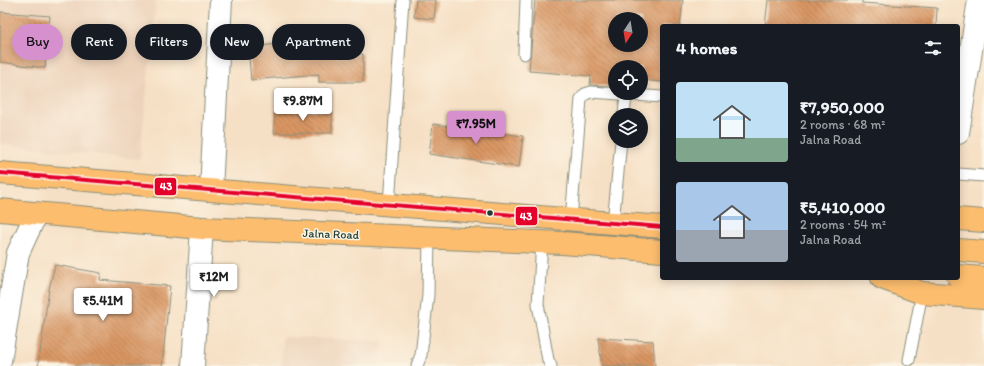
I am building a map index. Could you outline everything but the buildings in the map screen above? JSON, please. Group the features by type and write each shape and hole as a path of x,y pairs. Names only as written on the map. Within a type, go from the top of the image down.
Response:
{"main road":[{"path":"0,173 660,227"},
{"name":"Jalna Road","path":"0,210 202,228 542,243 660,251"},
{"path":"960,219 984,221"},
{"path":"960,250 984,252"},
{"path":"960,276 984,278"},
{"path":"887,280 922,293 984,298"}],"street":[{"path":"211,190 221,0"},
{"path":"960,127 976,77 979,0"},
{"path":"0,361 18,253 36,214"},
{"path":"194,366 202,228"}],"lane":[{"path":"389,204 403,0"},
{"path":"524,54 526,0"},
{"path":"571,220 581,99 585,94 591,92 608,93"},
{"path":"648,96 660,97"},
{"path":"613,223 620,148"},
{"path":"960,174 984,176"},
{"path":"417,366 421,355 428,295 429,238"},
{"path":"542,243 538,304 548,360 551,366"},
{"path":"909,360 922,293"}],"shaded area":[{"path":"0,0 156,0 154,24 135,24 135,60 150,60 140,159 0,144"},
{"path":"283,337 383,341 379,366 281,366"}],"transit line":[{"name":"43","path":"0,173 660,227"}]}
